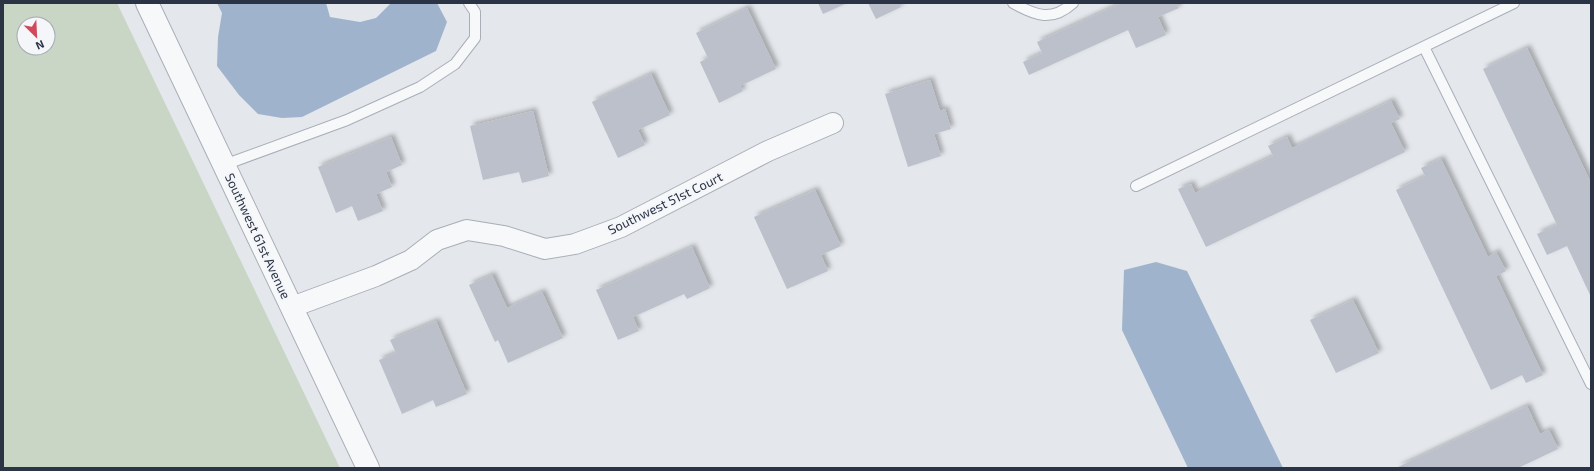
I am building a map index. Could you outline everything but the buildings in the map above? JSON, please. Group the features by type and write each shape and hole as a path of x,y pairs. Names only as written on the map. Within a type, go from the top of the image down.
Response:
{"street":[{"name":"Southwest 61st Avenue","path":"148,3 368,468"},
{"name":"Southwest 51st Court","path":"292,307 376,276 411,260 437,240 467,230 504,236 545,249 575,244 621,227 768,151 833,123"}],"lane":[{"path":"224,165 348,120 420,87 456,64 475,38 475,12 469,3"},
{"path":"1013,3 1023,9 1048,17 1057,14 1073,3"},
{"path":"1136,186 1514,3"},
{"path":"1424,47 1591,384"}],"green space":[{"path":"3,3 117,3 340,468 3,468"}],"water":[{"path":"217,3 326,3 330,17 360,22 376,18 391,3 437,3 447,22 436,51 302,117 282,118 258,114 239,95 217,66 218,37 222,13"},
{"path":"1156,262 1187,271 1283,468 1188,468 1122,330 1124,270"}]}
